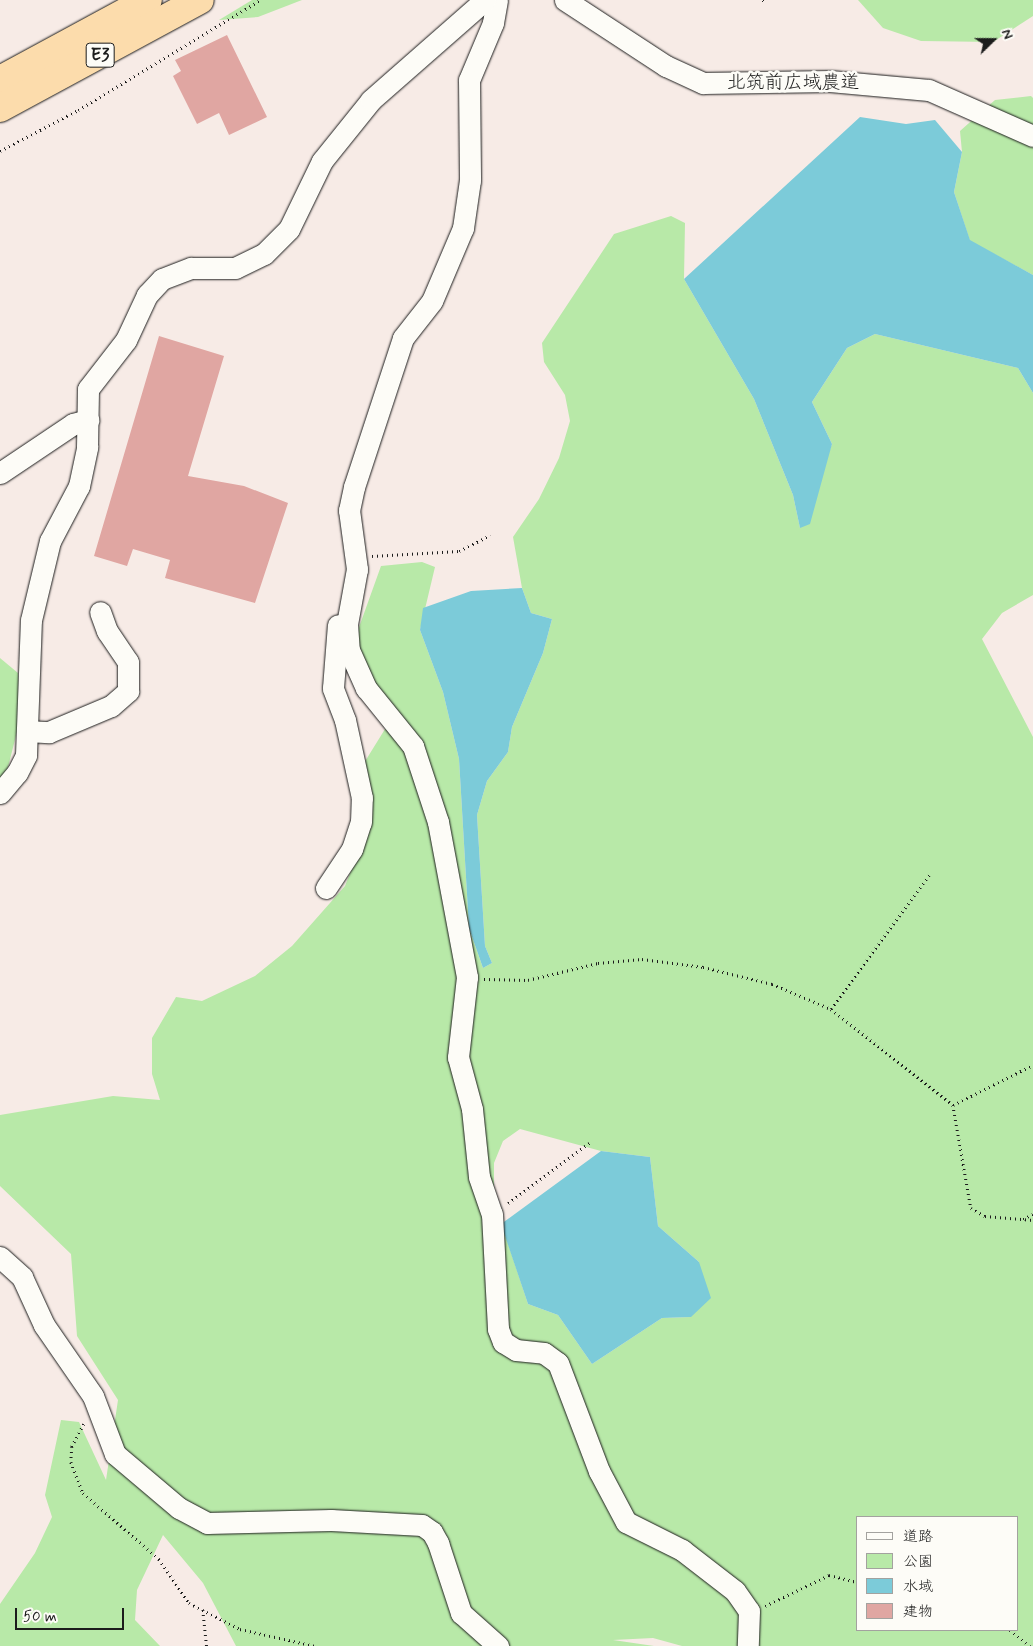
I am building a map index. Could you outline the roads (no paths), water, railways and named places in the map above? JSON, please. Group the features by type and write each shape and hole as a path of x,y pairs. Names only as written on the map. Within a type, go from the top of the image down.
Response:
{"highway":[{"name":"E3","path":"0,80 148,0"},
{"name":"E3","path":"0,108 200,0"}],"street":[{"path":"0,793 17,773 26,755 30,620 50,541 79,486 88,420 88,389 126,340 147,295 176,270 235,268 264,254 288,229 322,161 371,100 484,0"},
{"path":"497,0 493,22 469,80 470,180 463,228 432,301 403,338 372,427 349,510 355,558 349,613 349,650 366,688 413,746 431,798 468,977 458,1057 472,1109 479,1177 492,1214 498,1329 503,1342 516,1350 544,1353 558,1363 599,1471 626,1522 682,1550 712,1571 735,1591 749,1611 748,1646"},
{"name":"北筑前広域農道","path":"565,0 666,66 703,83 830,81 929,90 1033,136"},
{"path":"0,473 73,424 88,420"},
{"path":"26,731 49,732 111,706 128,691 128,662 107,631 100,612"},
{"path":"326,888 352,849 361,822 362,798 345,720 333,688 335,632 341,616 349,613"},
{"path":"0,1257 22,1277 44,1325 93,1396 115,1454 200,1522 331,1520 422,1525 432,1532 438,1543 461,1613 498,1646"}],"water":[{"path":"860,117 906,124 935,120 962,152 954,192 970,240 1033,275 1033,393 1018,368 875,334 847,348 812,402 832,444 810,524 800,528 793,495 754,399 684,279"},
{"path":"522,588 531,613 552,619 543,653 512,727 508,752 487,781 477,815 485,946 492,963 483,968 469,928 459,759 443,692 420,630 423,608 471,591"},
{"path":"601,1151 650,1157 658,1226 699,1262 711,1298 691,1317 662,1318 592,1364 558,1315 528,1304 501,1224"}]}
